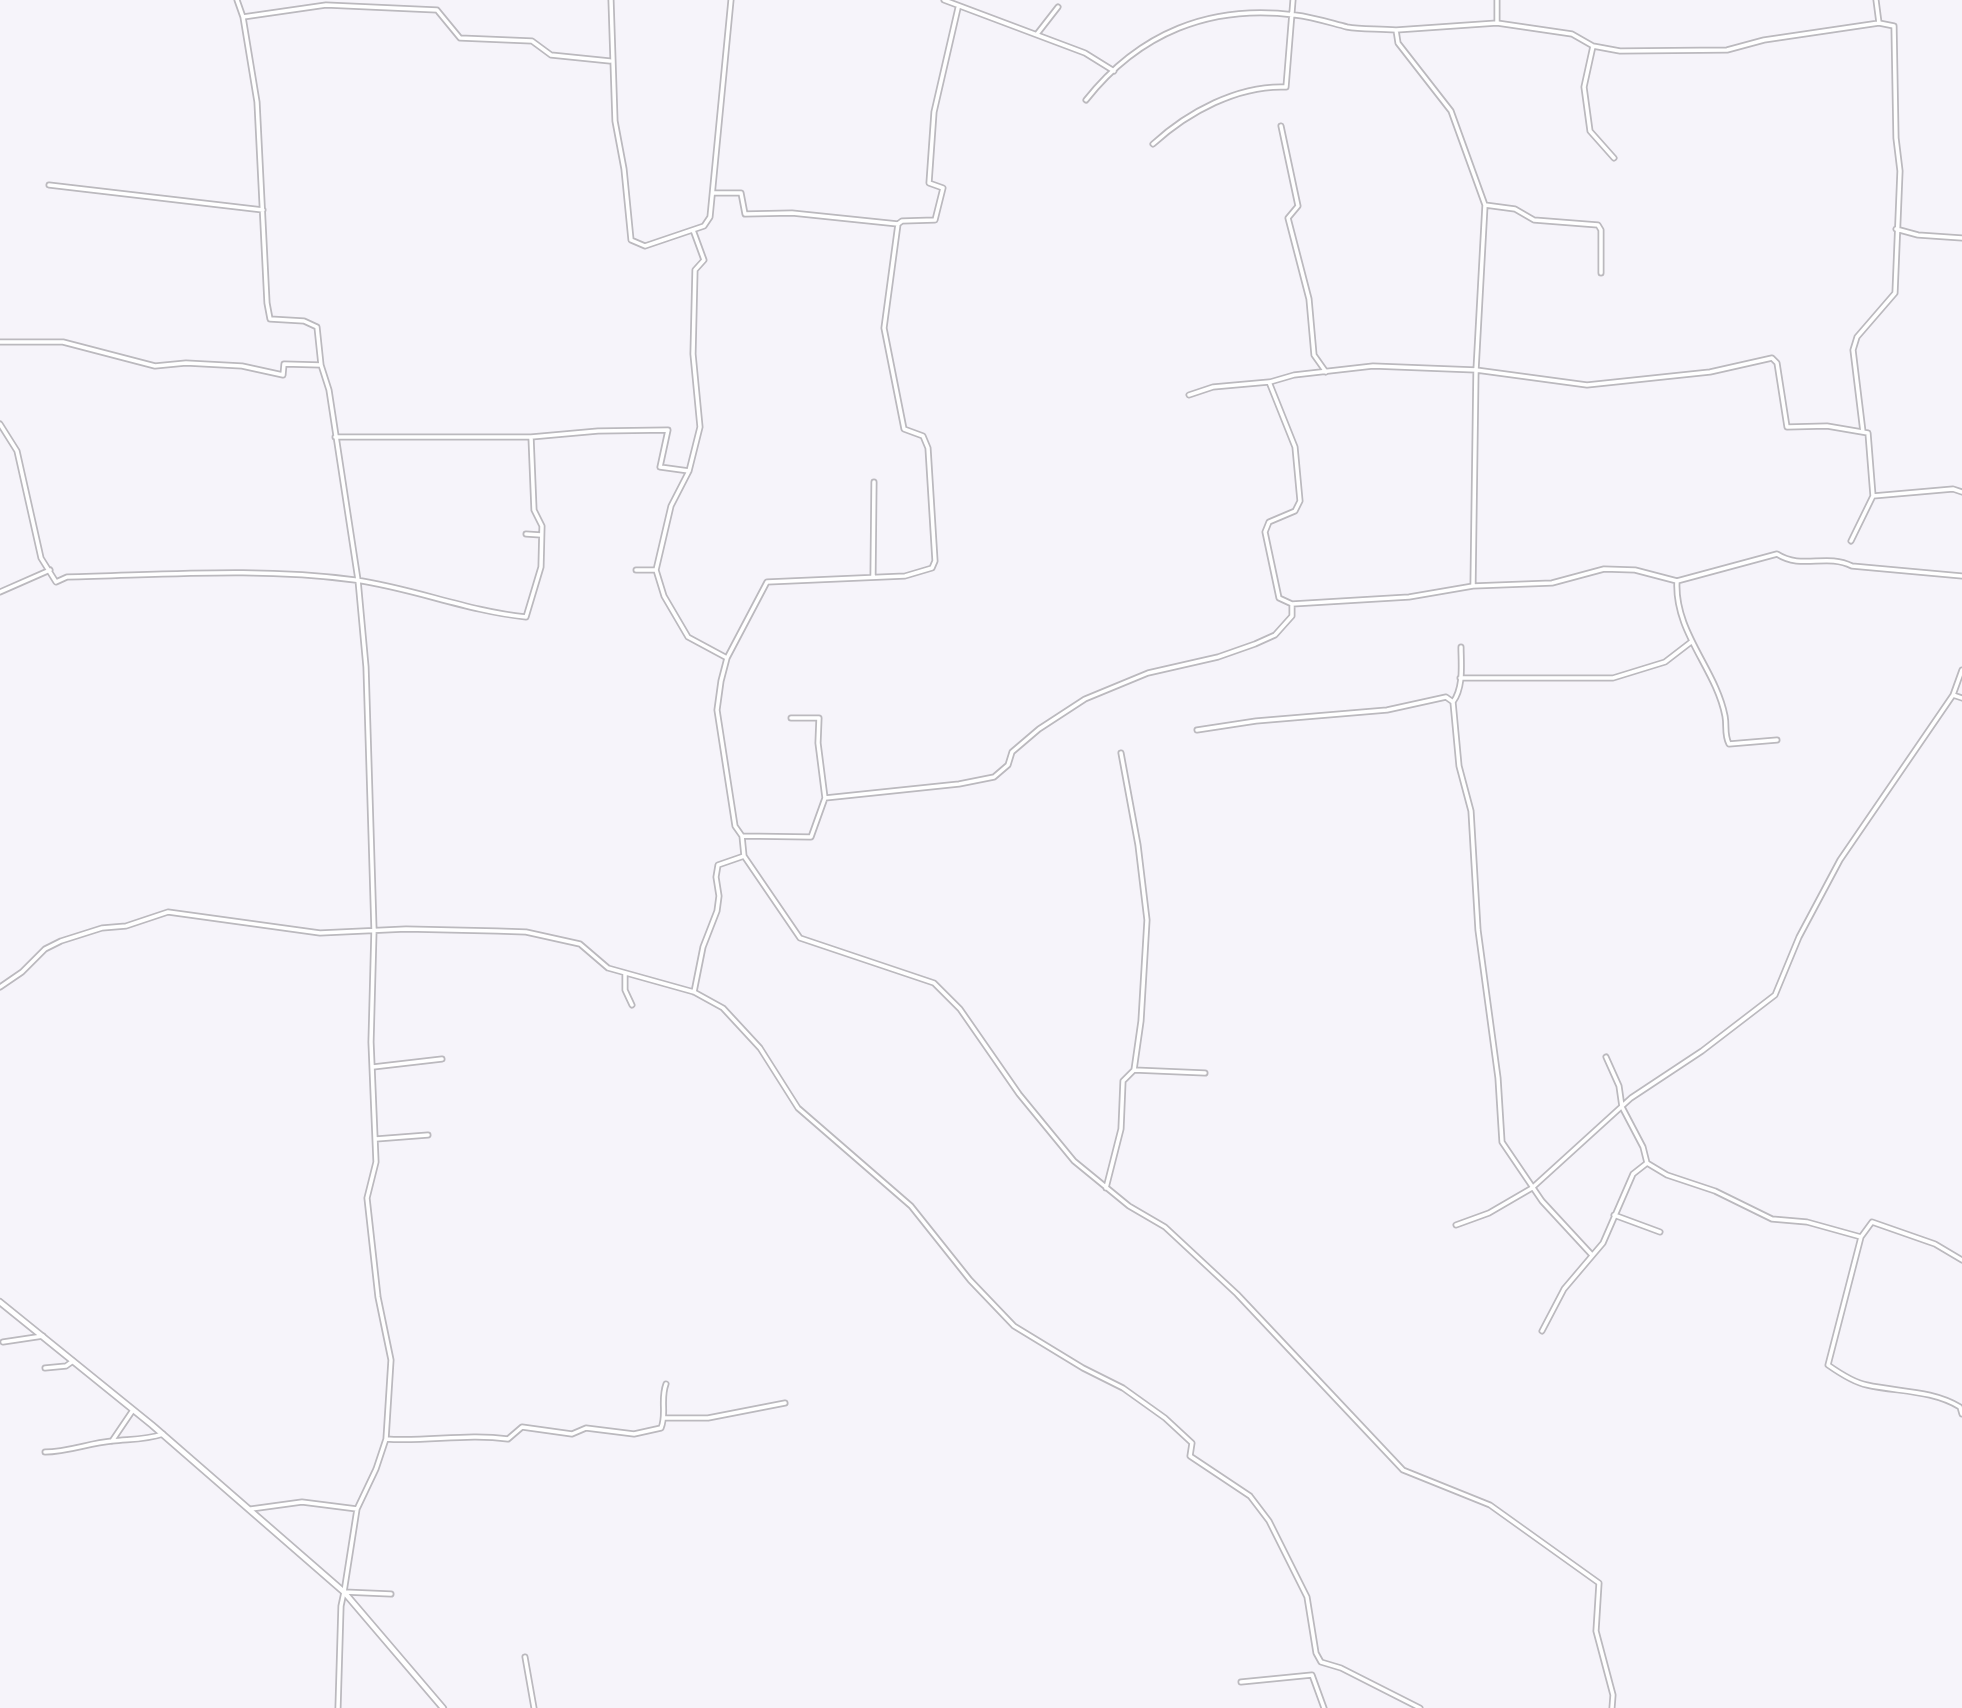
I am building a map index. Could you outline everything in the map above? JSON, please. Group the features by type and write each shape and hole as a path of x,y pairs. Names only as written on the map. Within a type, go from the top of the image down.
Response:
{"street":[{"path":"237,0 243,17 257,102 270,318 304,321 317,327 321,366 329,390 358,580 366,667 374,930 373,1067 376,1139 376,1162 367,1198 378,1297 391,1360 386,1439 376,1469 357,1508 341,1606 338,1708"},
{"path":"611,0 610,61 631,240 645,246 704,226 710,217 731,0"},
{"path":"944,0 958,8 1085,53 1114,71"},
{"path":"1153,144 1166,132 1220,100 1264,86 1286,87 1293,0"},
{"path":"1497,0 1497,23"},
{"path":"1876,0 1880,23"},
{"path":"243,17 326,5 438,10 460,38 532,41 551,55 610,61"},
{"path":"1037,34 1058,7"},
{"path":"714,193 741,193 745,214 792,213 898,224 902,221 935,220 943,188 929,183 934,112 958,8"},
{"path":"1086,100 1114,71 1155,37 1185,23 1230,15 1293,15 1346,27 1395,30 1497,23 1572,34 1593,46 1620,51 1727,50 1763,40 1880,23 1894,26 1896,138 1900,171 1895,293 1857,337 1853,349 1863,432"},
{"path":"1395,30 1398,43 1451,111 1485,205 1476,370 1473,586"},
{"path":"1593,46 1584,87 1590,131 1614,158"},
{"path":"1281,126 1298,206 1288,218 1309,299 1314,355 1326,372"},
{"path":"49,185 263,210"},
{"path":"1485,205 1516,209 1534,219 1598,225 1601,230 1601,273"},
{"path":"898,224 884,328 904,429 923,436 928,448 935,561 932,568 905,576 767,582 727,658 717,710 735,826 742,836 744,856 780,913 800,937 934,983 960,1009 1050,1133 1074,1161 1106,1188 1165,1227 1237,1294 1403,1470 1490,1505 1599,1583 1596,1631 1613,1695 1612,1708"},
{"path":"1896,229 1918,235 1962,238"},
{"path":"693,230 704,260 695,270 693,354 700,427 689,471 671,506 656,570 664,596 688,637 727,658"},
{"path":"0,342 63,342 155,366 186,363 242,366 284,374 284,365 321,366"},
{"path":"1189,394 1213,387 1269,382 1294,375 1373,366 1476,370 1587,385 1710,372 1772,358 1777,363 1787,427 1827,426 1868,433 1873,496 1851,541"},
{"path":"1269,382 1295,447 1300,501 1295,510 1269,522 1265,532 1279,598 1292,604 1409,597 1473,586 1552,583 1604,569 1635,570 1677,581 1777,554 1790,562 1840,560 1852,566 1962,576"},
{"path":"0,424 18,451 41,558 56,582 67,577 220,571 358,580 485,613 526,617 541,567 542,526 534,510 531,438"},
{"path":"335,437 531,438 598,431 668,430 660,467 689,471"},
{"path":"873,577 874,482"},
{"path":"1873,496 1953,489 1962,492"},
{"path":"526,534 541,535"},
{"path":"0,592 50,570"},
{"path":"636,570 656,570"},
{"path":"1677,581 1676,595 1691,642 1721,705 1729,744 1777,740"},
{"path":"825,798 959,784 994,777 1008,765 1013,752 1039,729 1085,699 1129,680 1218,657 1275,635 1292,616 1292,604"},
{"path":"1461,678 1613,678 1665,662 1691,642"},
{"path":"1461,647 1461,678 1458,695 1453,702 1460,766 1471,811 1478,930 1498,1078 1502,1142 1532,1188 1591,1254"},
{"path":"1456,1225 1489,1213 1532,1188 1622,1107 1775,995 1799,937 1840,860 1952,695 1962,670"},
{"path":"1952,695 1962,698"},
{"path":"1198,730 1256,721 1387,710 1446,697 1453,702"},
{"path":"742,836 811,837 825,798 818,743 819,718 791,718"},
{"path":"1106,1188 1121,1129 1123,1081 1133,1070 1140,1021 1147,920 1138,845 1121,753"},
{"path":"694,992 703,947 717,911 719,896 716,877 719,865 744,856"},
{"path":"0,988 22,972 45,949 61,941 102,928 126,926 168,912 320,933 374,930 526,932 580,944 608,968 694,992 723,1008 751,1036 798,1108 911,1206 970,1280 1014,1325 1083,1368 1123,1388 1165,1418 1192,1443 1191,1456 1250,1496 1269,1521 1307,1597 1316,1653 1321,1662 1341,1668 1419,1708"},
{"path":"625,973 625,990 632,1005"},
{"path":"1606,1057 1619,1086 1622,1107 1643,1147 1647,1163 1667,1175 1715,1191 1772,1219 1807,1222 1861,1237"},
{"path":"373,1067 442,1059"},
{"path":"1133,1070 1205,1073"},
{"path":"376,1139 428,1135"},
{"path":"1542,1331 1564,1289 1603,1243 1633,1174 1647,1163"},
{"path":"1614,1215 1660,1232"},
{"path":"1962,1260 1935,1244 1872,1222 1861,1237 1828,1365 1864,1385 1899,1389 1950,1401 1960,1407 1962,1414"},
{"path":"0,1302 163,1434 344,1592 443,1708"},
{"path":"3,1342 43,1336"},
{"path":"46,1368 66,1366 73,1361"},
{"path":"386,1439 412,1441 479,1435 508,1439 522,1427 572,1433 586,1428 634,1434 661,1428 666,1418 662,1396 666,1384"},
{"path":"666,1418 708,1418 785,1403"},
{"path":"112,1441 133,1410"},
{"path":"45,1452 64,1452 81,1445 112,1441 140,1441 163,1434"},
{"path":"251,1509 302,1502 357,1508"},
{"path":"344,1592 391,1594"},
{"path":"525,1657 534,1708"},
{"path":"1241,1682 1312,1675 1324,1708"}]}
